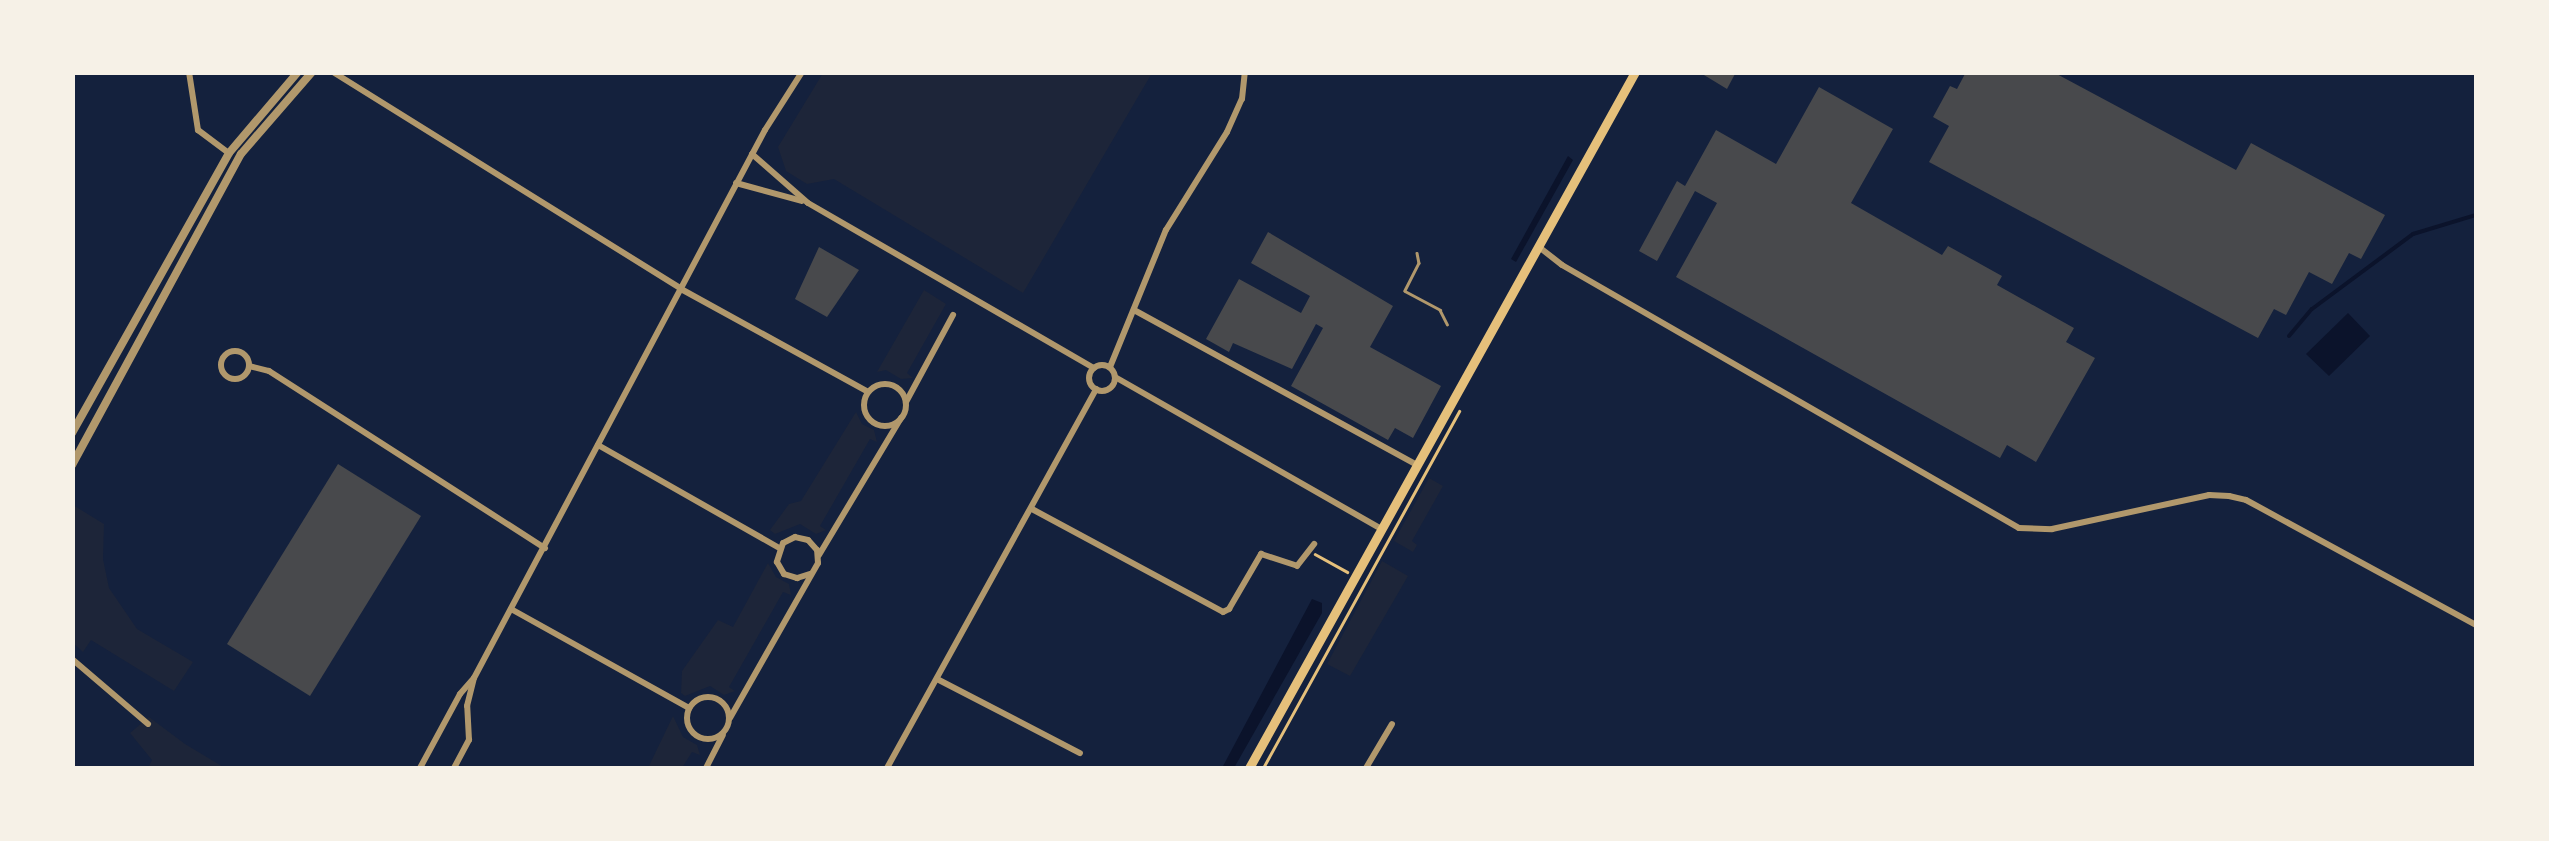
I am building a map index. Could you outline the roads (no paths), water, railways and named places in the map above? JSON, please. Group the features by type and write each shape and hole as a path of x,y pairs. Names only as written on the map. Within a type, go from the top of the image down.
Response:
{"main road":[{"path":"1249,768 1635,72"}],"street":[{"path":"189,72 198,130 229,153"},
{"path":"72,433 229,153 298,72"},
{"path":"72,465 240,154 312,72"},
{"path":"333,72 681,289 868,392"},
{"path":"420,768 545,548 736,183 802,72"},
{"path":"1245,72 1242,99 1227,132 1166,230 1110,367 1115,377 1382,528"},
{"path":"752,154 808,203 1094,368 1110,367"},
{"path":"736,183 808,203"},
{"path":"1538,247 2019,528 2052,529 2209,495 2229,496 2246,500 2476,625"},
{"path":"1134,310 1417,465"},
{"path":"706,768 818,556 902,418 906,402 954,315"},
{"path":"236,351 244,354 249,366 246,374 234,378 223,372 222,363 225,356 236,351"},
{"path":"249,366 269,371 545,548"},
{"path":"1094,368 1090,379 1096,388"},
{"path":"1096,388 1111,388 1115,377"},
{"path":"868,392 888,384 900,390 906,402"},
{"path":"887,768 1096,388"},
{"path":"868,392 865,412 875,423 889,425 902,418"},
{"path":"598,444 779,548"},
{"path":"1032,508 1222,612 1229,609 1261,554 1290,566 1303,562 1311,548"},
{"path":"810,574 797,578 784,574 777,562 779,548 789,539 802,537 813,544 818,556"},
{"path":"511,609 689,708"},
{"path":"72,659 148,724"},
{"path":"454,768 469,740 467,706 474,678"},
{"path":"938,679 1080,753"},
{"path":"723,734 704,739 692,733 687,721 689,708 700,698 714,697 725,705 730,718"},
{"path":"1377,768 1367,766 1392,724"}],"lane":[{"path":"1418,253 1419,264 1405,291 1440,310 1447,324"}],"waterway":[{"path":"2289,336 2312,309 2413,234 2476,215"}]}
